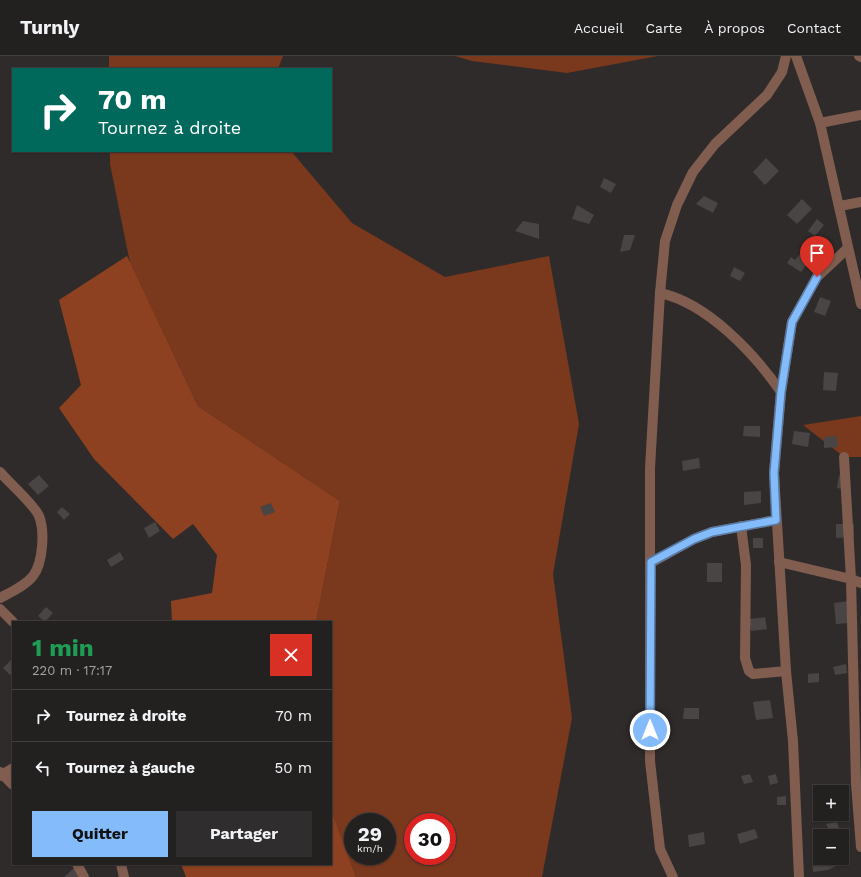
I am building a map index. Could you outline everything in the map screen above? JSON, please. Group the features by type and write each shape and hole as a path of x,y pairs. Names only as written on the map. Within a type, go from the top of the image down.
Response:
{"street":[{"path":"673,877 660,849 650,761 650,468 660,293 665,241 677,205 693,172 715,144 768,95 782,72 786,56"},
{"path":"796,56 820,124 840,206 861,304"},
{"path":"820,124 861,115"},
{"path":"840,206 861,202"},
{"path":"799,877 793,741 786,671 774,473 781,392 792,322 817,277 848,248"},
{"path":"660,293 673,295 690,304 726,331 758,360 781,392"},
{"path":"844,458 851,579 856,784 861,847"},
{"path":"0,472 39,516 42,550 34,575 26,584 0,598"},
{"path":"651,562 694,539 712,532 776,520"},
{"path":"741,526 746,565 745,658 749,670 754,674 786,671"},
{"path":"779,562 851,579 861,583"},
{"path":"0,609 12,621"},
{"path":"12,768 1,774 12,784"},
{"path":"78,865 84,877"},
{"path":"120,865 124,877"}],"shaded area":[{"path":"109,56 283,56 278,68 109,68"},
{"path":"455,56 658,56 567,73 472,61"},
{"path":"110,152 292,152 352,223 445,277 549,256 579,424 553,574 572,718 542,877 356,877 352,865 396,865 396,813 344,813 344,844 332,812 332,621 316,621 340,501 198,406 130,263 110,164"},
{"path":"127,256 198,406 340,501 316,621 172,621 171,601 212,593 217,555 193,524 173,539 94,459 59,408 81,385 59,300"},
{"path":"861,416 861,457 844,457 803,425"},
{"path":"332,812 344,844 344,865 352,865 356,877 186,877 181,865 332,865"}],"building":[{"path":"766,158 779,171 765,185 753,172"},
{"path":"604,178 616,184 611,193 600,187"},
{"path":"704,196 718,203 713,213 696,204"},
{"path":"802,199 812,209 797,224 787,215"},
{"path":"577,205 594,215 589,224 572,219"},
{"path":"817,219 824,225 815,236 808,231"},
{"path":"523,221 539,224 539,239 515,231"},
{"path":"624,235 635,235 630,250 620,252"},
{"path":"800,254 809,261 801,272 787,263 791,257 795,260"},
{"path":"734,267 745,273 740,281 730,276"},
{"path":"820,297 831,301 825,316 814,312"},
{"path":"824,372 838,373 836,391 823,390"},
{"path":"744,426 760,426 760,437 743,436"},
{"path":"794,431 810,433 808,447 792,444"},
{"path":"837,436 838,447 824,448 824,437"},
{"path":"699,458 700,468 683,471 682,461"},
{"path":"39,475 49,486 38,495 28,484"},
{"path":"839,475 850,478 847,490 837,488"},
{"path":"761,491 761,503 744,505 744,492"},
{"path":"271,503 275,512 264,516 260,507"},
{"path":"62,507 70,514 64,520 57,512"},
{"path":"155,522 160,531 149,538 144,528"},
{"path":"836,524 854,524 854,537 836,538"},
{"path":"753,538 763,538 763,548 753,548"},
{"path":"120,552 124,559 111,567 107,560"},
{"path":"707,563 722,563 722,582 707,582"},
{"path":"849,601 851,623 836,624 834,603"},
{"path":"46,607 53,613 46,621 38,616"},
{"path":"765,617 767,629 751,631 749,619"},
{"path":"12,659 12,673 10,675 3,668"},
{"path":"846,664 847,673 835,675 833,667"},
{"path":"819,673 819,682 808,683 808,674"},
{"path":"770,700 773,718 756,720 753,702"},
{"path":"684,708 699,708 699,719 683,719"},
{"path":"750,774 753,782 744,784 741,776"},
{"path":"776,774 778,783 770,785 768,776"},
{"path":"786,796 786,805 777,805 777,797"},
{"path":"837,822 839,829 829,829 826,824"},
{"path":"755,829 758,838 740,844 737,834"},
{"path":"704,832 705,844 689,847 688,835"},
{"path":"812,860 813,865 838,865 828,870 813,872"},
{"path":"74,868 79,877 64,877"}],"route":[{"path":"650,730 651,562 672,553 694,539 712,532 776,520 774,473 781,392 792,322 817,277"}]}
